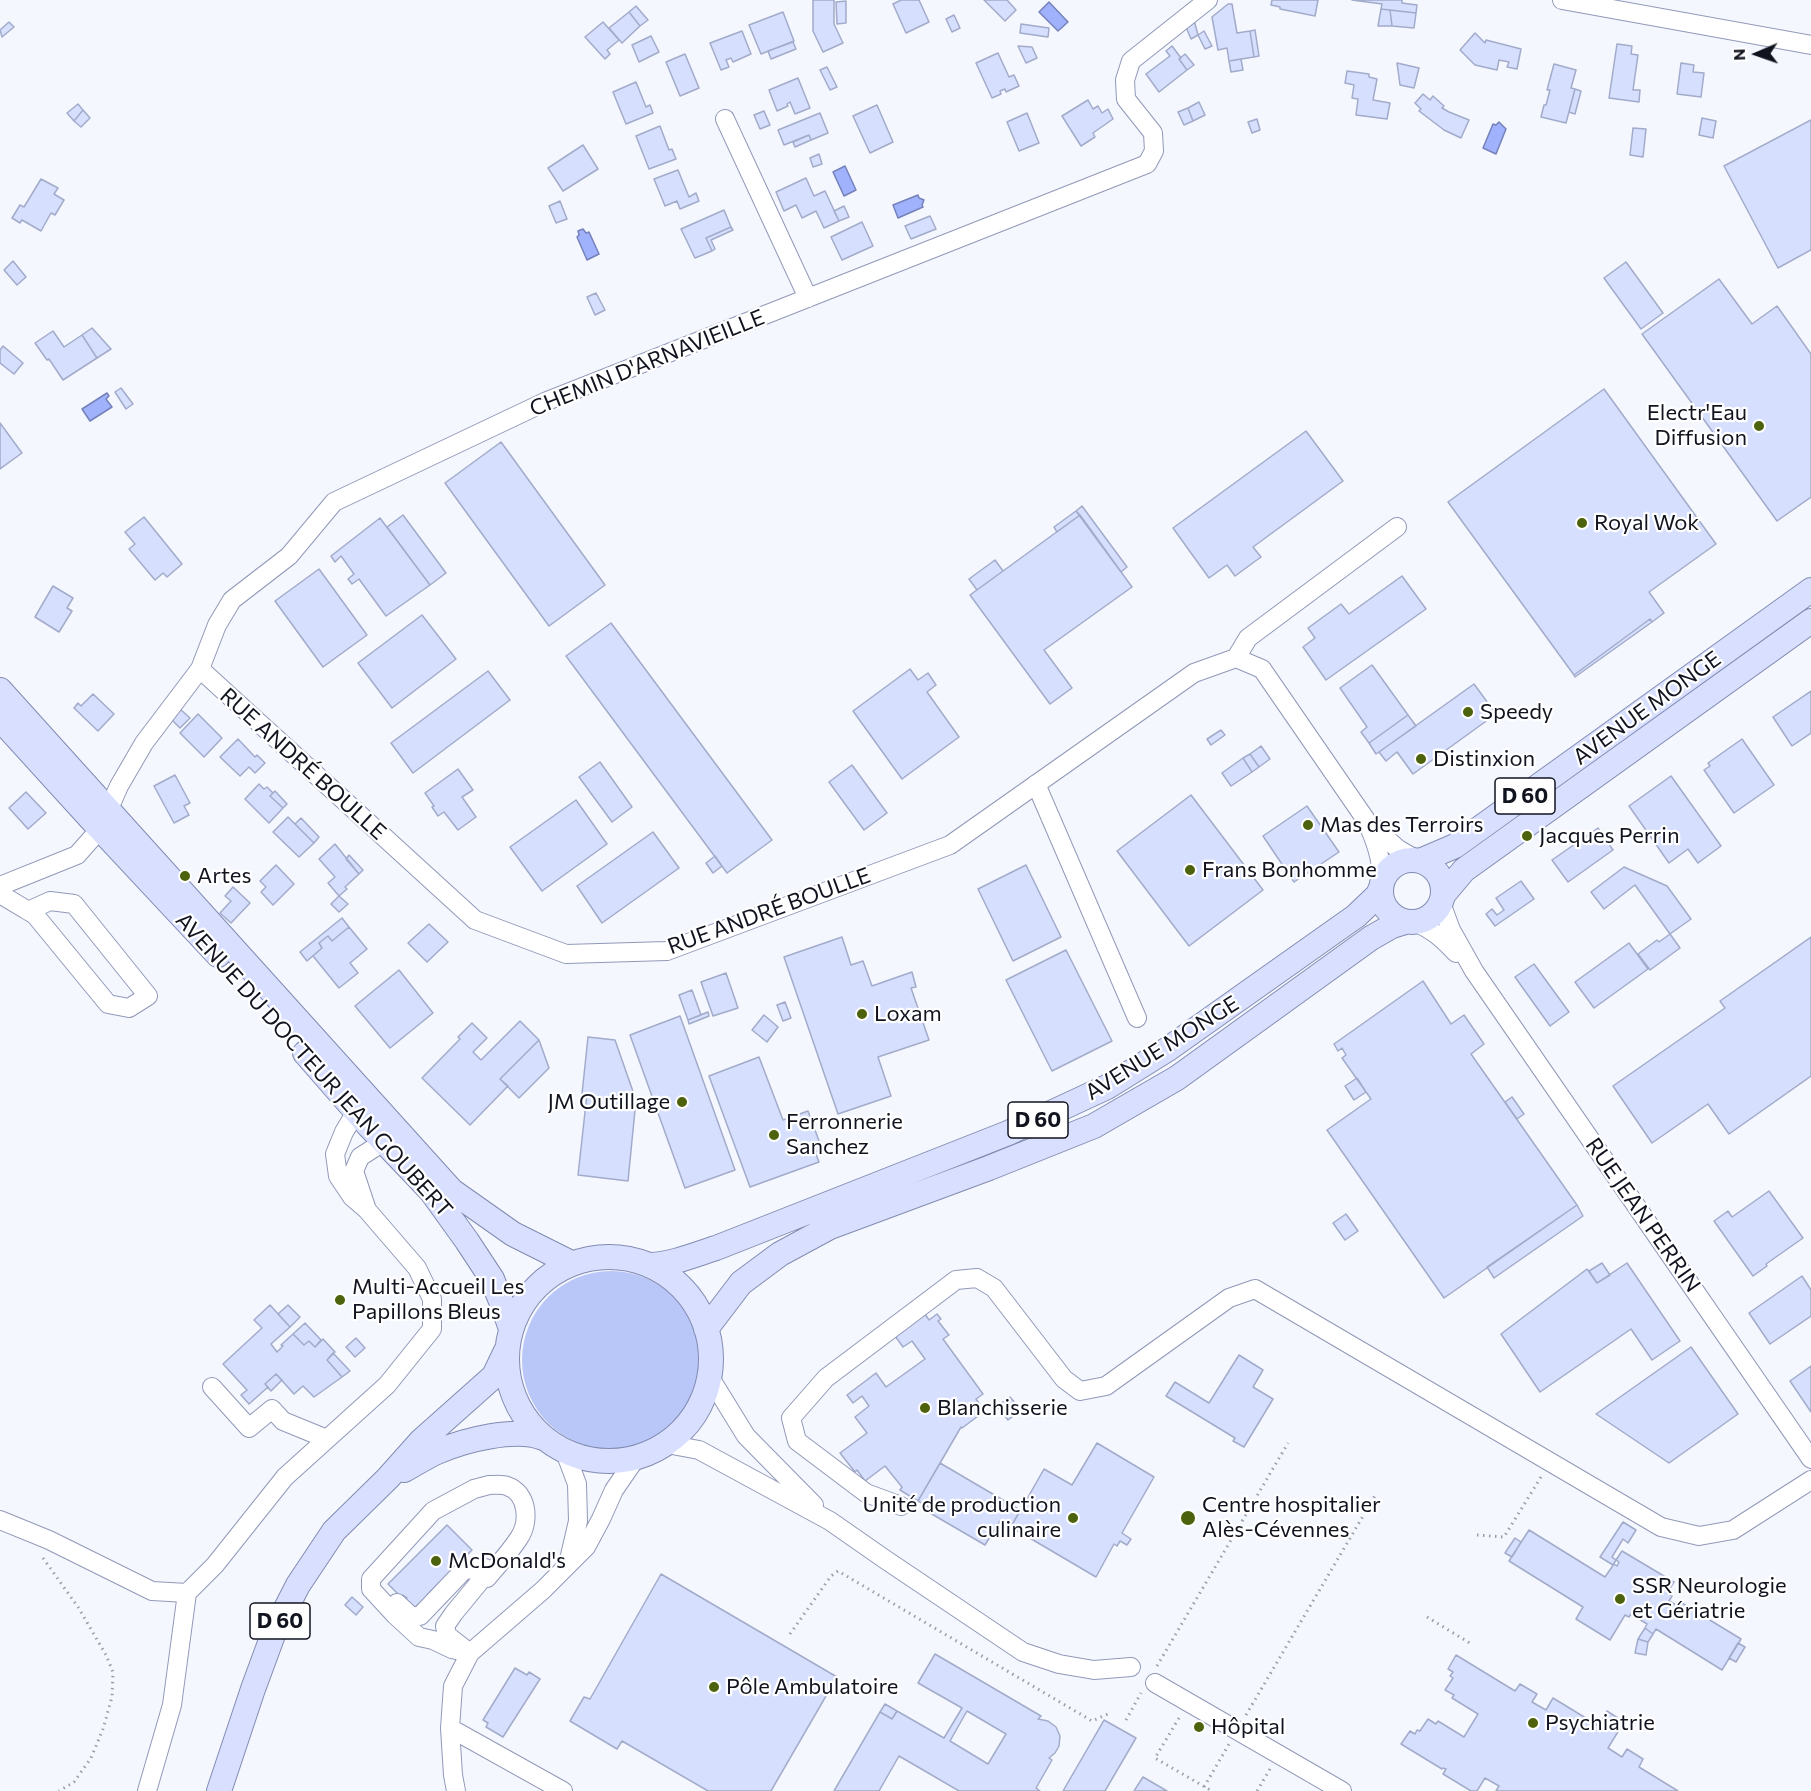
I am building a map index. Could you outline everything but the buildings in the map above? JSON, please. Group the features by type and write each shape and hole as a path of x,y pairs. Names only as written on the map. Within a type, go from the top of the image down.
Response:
{"main road":[{"name":"AVENUE MONGE","path":"1418,860 1455,846 1811,590"},
{"name":"AVENUE MONGE","path":"1442,899 1464,870 1811,621"},
{"path":"0,690 100,819"},
{"path":"0,718 100,819"},
{"name":"AVENUE DU DOCTEUR JEAN GOUBERT","path":"100,819 356,1112 392,1137 492,1279 503,1306 508,1340"},
{"name":"AVENUE DU DOCTEUR JEAN GOUBERT","path":"100,819 392,1137 452,1191 513,1234 571,1263"},
{"path":"1406,860 1418,860 1428,864 1440,877 1442,899 1430,916 1410,922 1395,918 1387,910 1382,901 1381,885 1387,871 1395,864 1406,860"},
{"name":"AVENUE MONGE","path":"650,1265 679,1260 716,1248 1008,1134 1107,1087 1168,1050 1356,916 1378,895 1381,885"},
{"name":"AVENUE MONGE","path":"706,1329 741,1283 780,1254 830,1227 1094,1126 1177,1078 1371,938 1392,926 1410,922"},
{"path":"606,1257 624,1258 650,1265 669,1276 685,1291 698,1309 706,1329 711,1361 701,1402 687,1425 667,1444 636,1458 600,1461 565,1452 543,1438 526,1420 514,1399 507,1376 508,1340 524,1301 545,1279 571,1263 606,1257"},
{"name":"D 60","path":"219,1791 252,1689 274,1632 298,1586 334,1531 388,1478 421,1441 494,1376 508,1340"},
{"name":"D 60","path":"388,1478 437,1452 484,1437 532,1434 543,1438"}],"street":[{"name":"CHEMIN D'ARNAVIEILLE","path":"0,886 77,855 144,743 200,669 218,625 232,600 289,556 334,502 548,401 1147,164 1154,151 1153,133 1126,99 1125,80 1131,61 1208,0"},
{"path":"1562,0 1811,45"},
{"path":"725,119 808,298"},
{"path":"1381,885 1382,867 1377,843 1365,820 1262,669 1236,658 1248,638 1397,527"},
{"name":"RUE ANDRÉ BOULLE","path":"200,669 475,920 566,954 667,951 950,845 1194,673 1236,658"},
{"path":"1036,784 1137,1018"},
{"path":"1365,820 1398,849 1418,860"},
{"path":"0,894 28,911 35,915 108,1004 129,1008 148,996 74,904 50,901 28,911"},
{"name":"RUE JEAN PERRIN","path":"1442,899 1450,930 1474,971 1811,1459"},
{"name":"RUE JEAN PERRIN","path":"1410,922 1429,928 1474,971"},
{"path":"147,1791 172,1705 187,1593 215,1565 285,1477 387,1385 432,1329 432,1299 417,1268 352,1197 338,1176 335,1154 356,1112"},
{"path":"366,1210 354,1171 360,1157 392,1137"},
{"path":"901,1506 866,1493 798,1441 791,1418 826,1378 956,1280 977,1278 994,1288 1064,1379 1080,1391 1106,1386 1228,1298 1255,1289 1661,1527 1699,1536 1733,1530 1811,1480"},
{"path":"709,1376 746,1436 830,1521"},
{"path":"212,1387 249,1428 272,1409 283,1421 327,1439"},
{"path":"667,1444 699,1450 830,1521 1023,1652 1059,1664 1094,1670 1131,1667"},
{"path":"565,1452 577,1484 578,1521 568,1564"},
{"path":"456,1791 450,1728 453,1686 470,1653 543,1590 586,1547 614,1490 636,1458"},
{"path":"470,1653 419,1637 395,1616 371,1588 371,1579 433,1511 474,1489 489,1485 508,1486 522,1499 526,1511 523,1531 520,1538 487,1578 484,1574 464,1570 420,1616 411,1616 386,1593 382,1585 384,1578 439,1517 493,1496 508,1500 516,1512 515,1531 484,1574 454,1612 445,1626 447,1635 470,1653"},
{"path":"0,1520 49,1540 152,1591 187,1593"},
{"path":"1151,1681 1342,1791"},
{"path":"450,1728 563,1791"}],"path":[{"path":"1126,1720 1151,1681 1288,1443"},
{"path":"1477,1535 1504,1536 1551,1462"},
{"path":"1204,1787 1376,1494"},
{"path":"42,1556 78,1607 106,1655 113,1672 112,1697 103,1729 91,1758 74,1782 59,1791"},
{"path":"790,1634 831,1576 838,1571 1092,1721 1108,1714"},
{"path":"1427,1617 1473,1645"},
{"path":"1189,1702 1155,1758 1212,1791"},
{"path":"1257,1791 1279,1754"}],"shaded area":[{"path":"1049,2 1068,22 1058,31 1039,12"},
{"path":"1499,122 1506,129 1496,154 1483,148 1493,124 1496,125"},
{"path":"845,166 856,190 844,196 833,172"},
{"path":"918,195 924,200 923,207 898,218 893,205"},
{"path":"583,229 586,233 589,232 599,254 587,260 577,237 578,231"},
{"path":"107,393 109,396 106,399 112,407 90,421 82,409"},
{"path":"611,1271 628,1272 645,1278 661,1286 674,1297 685,1310 693,1326 699,1343 699,1377 693,1394 685,1410 674,1423 661,1434 645,1442 628,1448 611,1449 594,1448 577,1442 561,1434 548,1423 537,1410 529,1394 523,1377 522,1360 523,1343 529,1326 537,1310 548,1297 561,1286 577,1278 594,1272"}],"place":[{"name":"Electr'Eau Diffusion","path":"1759,426"},
{"name":"Royal Wok","path":"1582,523"},
{"name":"Speedy","path":"1468,712"},
{"name":"Distinxion","path":"1421,759"},
{"name":"Mas des Terroirs","path":"1308,825"},
{"name":"Jacques Perrin","path":"1527,836"},
{"name":"Frans Bonhomme","path":"1190,870"},
{"name":"Artes","path":"185,876"},
{"name":"Loxam","path":"862,1014"},
{"name":"JM Outillage","path":"682,1102"},
{"name":"Ferronnerie Sanchez","path":"774,1135"},
{"name":"Multi-Accueil Les Papillons Bleus","path":"340,1300"},
{"name":"Blanchisserie","path":"925,1408"},
{"name":"Unité de production culinaire","path":"1073,1518"},
{"name":"Centre hospitalier Alès-Cévennes","path":"1188,1518"},
{"name":"McDonald's","path":"436,1561"},
{"name":"SSR Neurologie et Gériatrie","path":"1620,1599"},
{"name":"Pôle Ambulatoire","path":"714,1687"},
{"name":"Psychiatrie","path":"1533,1723"},
{"name":"Hôpital","path":"1199,1727"}]}
